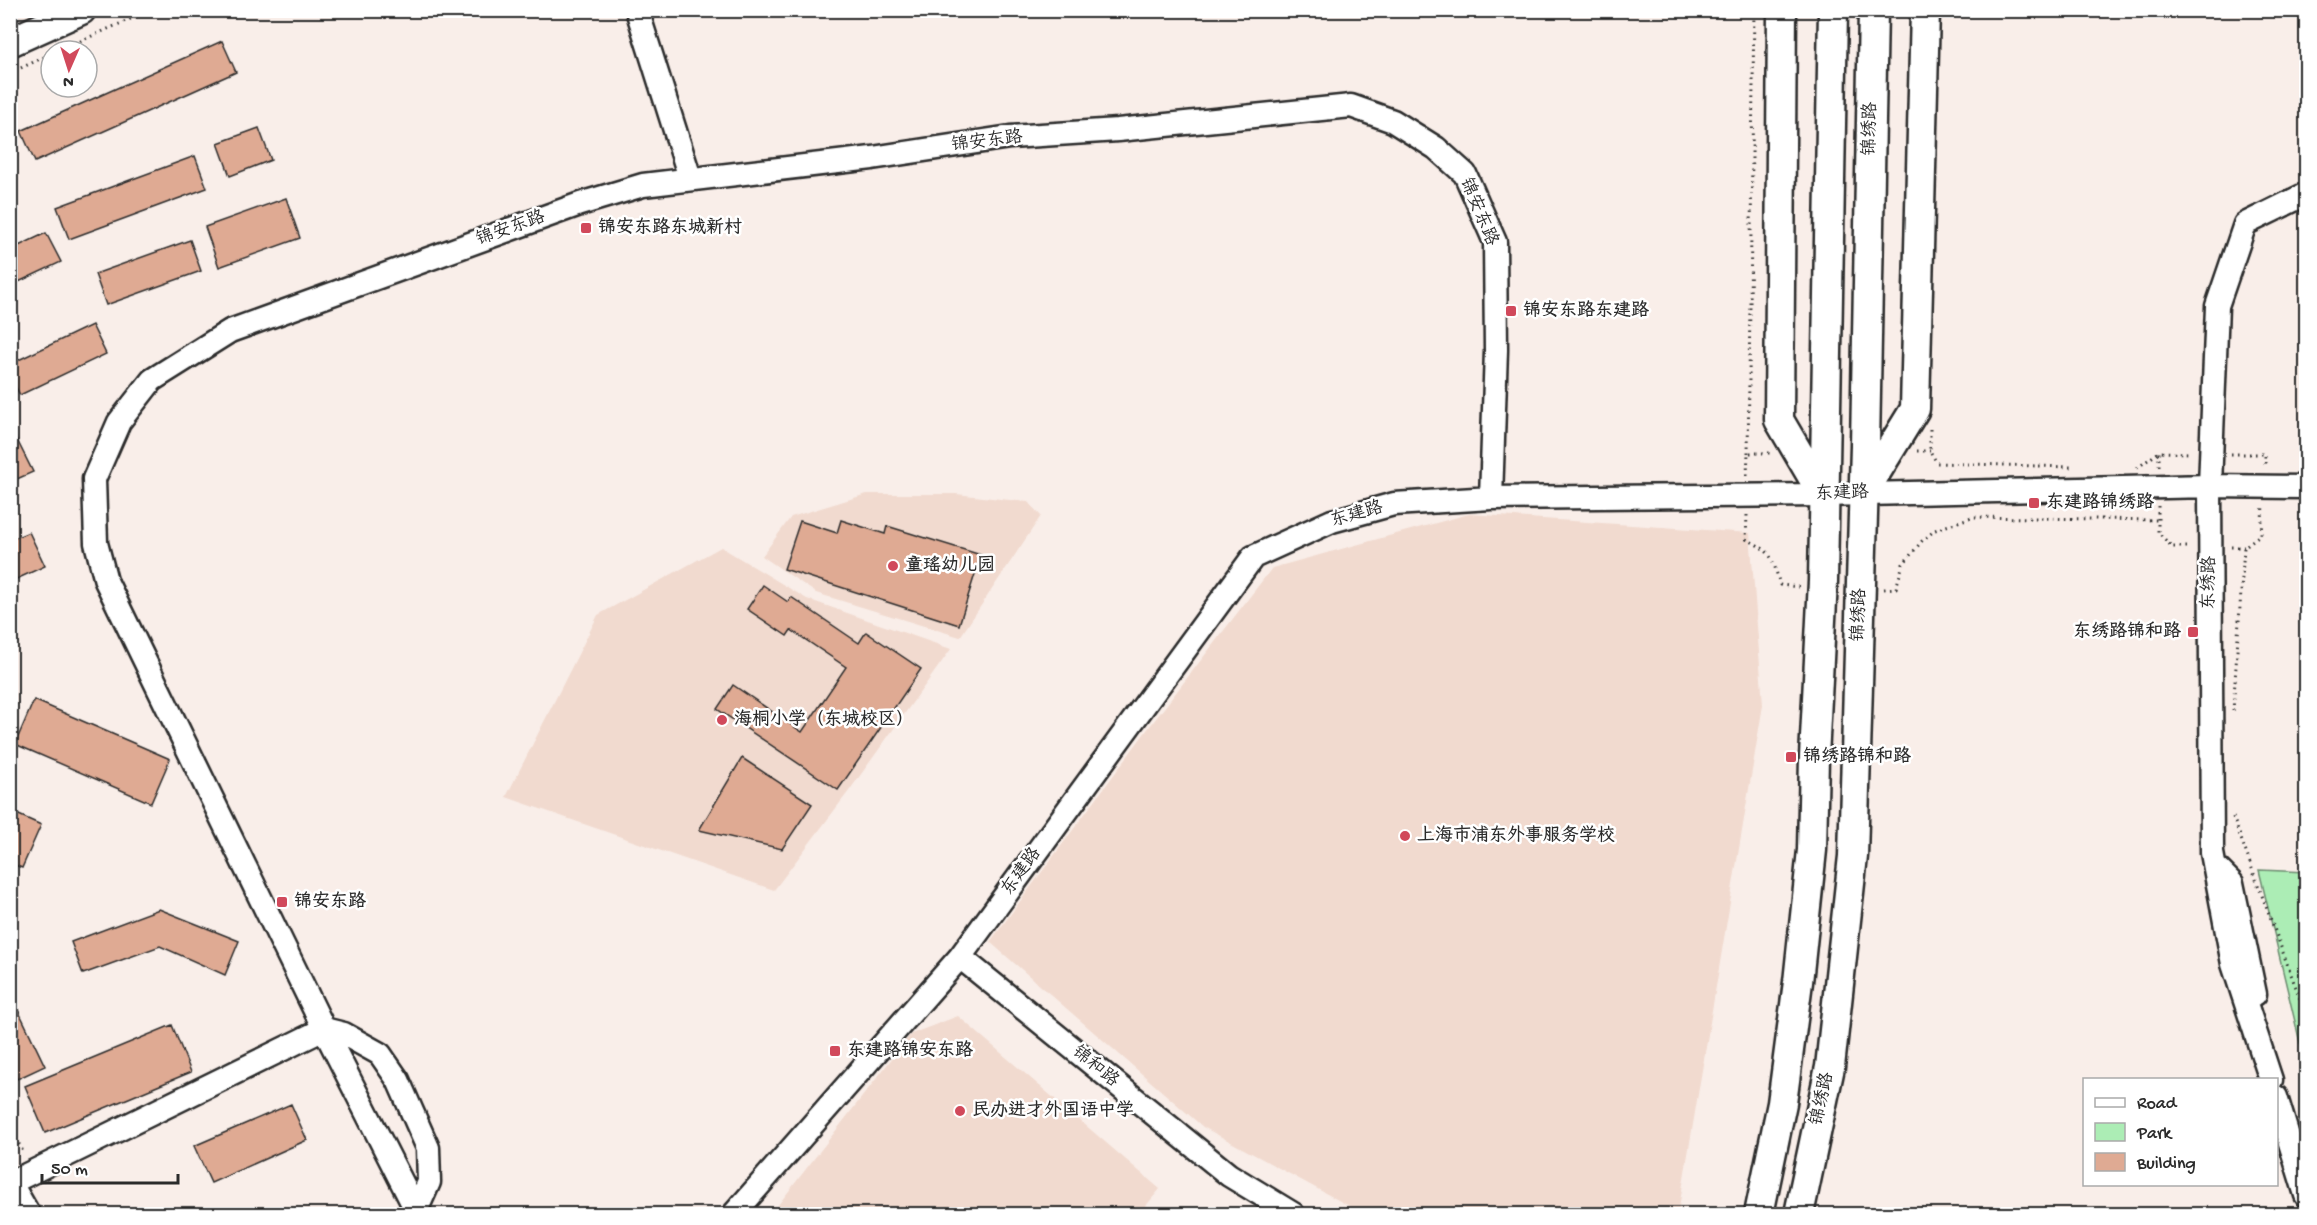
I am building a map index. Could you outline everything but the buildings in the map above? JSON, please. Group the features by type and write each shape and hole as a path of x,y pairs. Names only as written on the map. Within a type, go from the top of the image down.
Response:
{"main road":[{"path":"10,42 81,10"},
{"path":"1782,10 1779,420 1824,495"},
{"path":"1759,1215 1782,1102 1812,850 1822,589 1833,10"},
{"name":"锦绣路","path":"1799,1215 1830,1067 1853,856 1874,10"},
{"path":"1863,494 1915,409 1925,10"},
{"path":"10,1188 25,1215"}],"street":[{"path":"637,10 690,178"},
{"name":"锦安东路","path":"417,1213 324,1029 106,581 96,543 94,479 119,422 152,380 230,331 580,204 643,185 872,158 1010,137 1118,130 1352,106 1393,121 1436,148 1465,174 1495,242 1496,350 1491,498"},
{"name":"东绣路","path":"2270,1078 2233,964 2213,863 2210,486 2217,306 2245,224 2307,194"},
{"name":"东建路","path":"734,1215 960,957 1253,557 1332,520 1394,504 1491,498 1824,495 2210,486 2307,487"},
{"name":"锦和路","path":"960,957 1229,1175 1293,1215"},
{"path":"10,1183 324,1029 344,1035 380,1054 398,1080 428,1148 429,1182 417,1213"},
{"path":"2278,1100 2307,1195"}],"path":[{"path":"86,39 152,10"},
{"path":"1754,10 1746,539 1766,548 1775,566 1780,585 1822,589"},
{"path":"10,73 39,60"},
{"path":"1889,451 1930,451"},
{"path":"1748,453 1798,452"},
{"path":"2159,452 2158,532 2172,547 2244,547"},
{"path":"1861,589 1896,588 1903,564 1922,541 1935,530 1972,517 2158,520"},
{"path":"10,1128 24,1153"}],"shaded area":[{"name":"童瑶幼儿园","path":"867,494 956,494 1028,502 1041,516 960,637 816,593 762,556 791,517"},
{"name":"上海市浦东外事服务学校","path":"1469,514 1750,533 1763,705 1678,1214 1364,1214 1203,1127 990,942 1147,730 1272,568"},
{"name":"海桐小学（东城校区）","path":"721,547 807,599 951,649 849,791 774,890 506,797 598,615"},
{"name":"民办进才外国语中学","path":"958,1016 1160,1189 1139,1214 771,1214 911,1034"}],"green space":[{"path":"2259,870 2306,872 2306,1068"}],"place":[{"name":"锦安东路东城新村","path":"586,228"},
{"name":"锦安东路东建路","path":"1511,311"},
{"name":"东建路锦绣路","path":"2034,503"},
{"name":"童瑶幼儿园","path":"893,566"},
{"name":"东绣路锦和路","path":"2193,632"},
{"name":"海桐小学（东城校区）","path":"722,720"},
{"name":"锦绣路锦和路","path":"1791,757"},
{"name":"上海市浦东外事服务学校","path":"1405,836"},
{"name":"锦安东路","path":"282,902"},
{"name":"东建路锦安东路","path":"835,1051"},
{"name":"民办进才外国语中学","path":"960,1111"}]}
